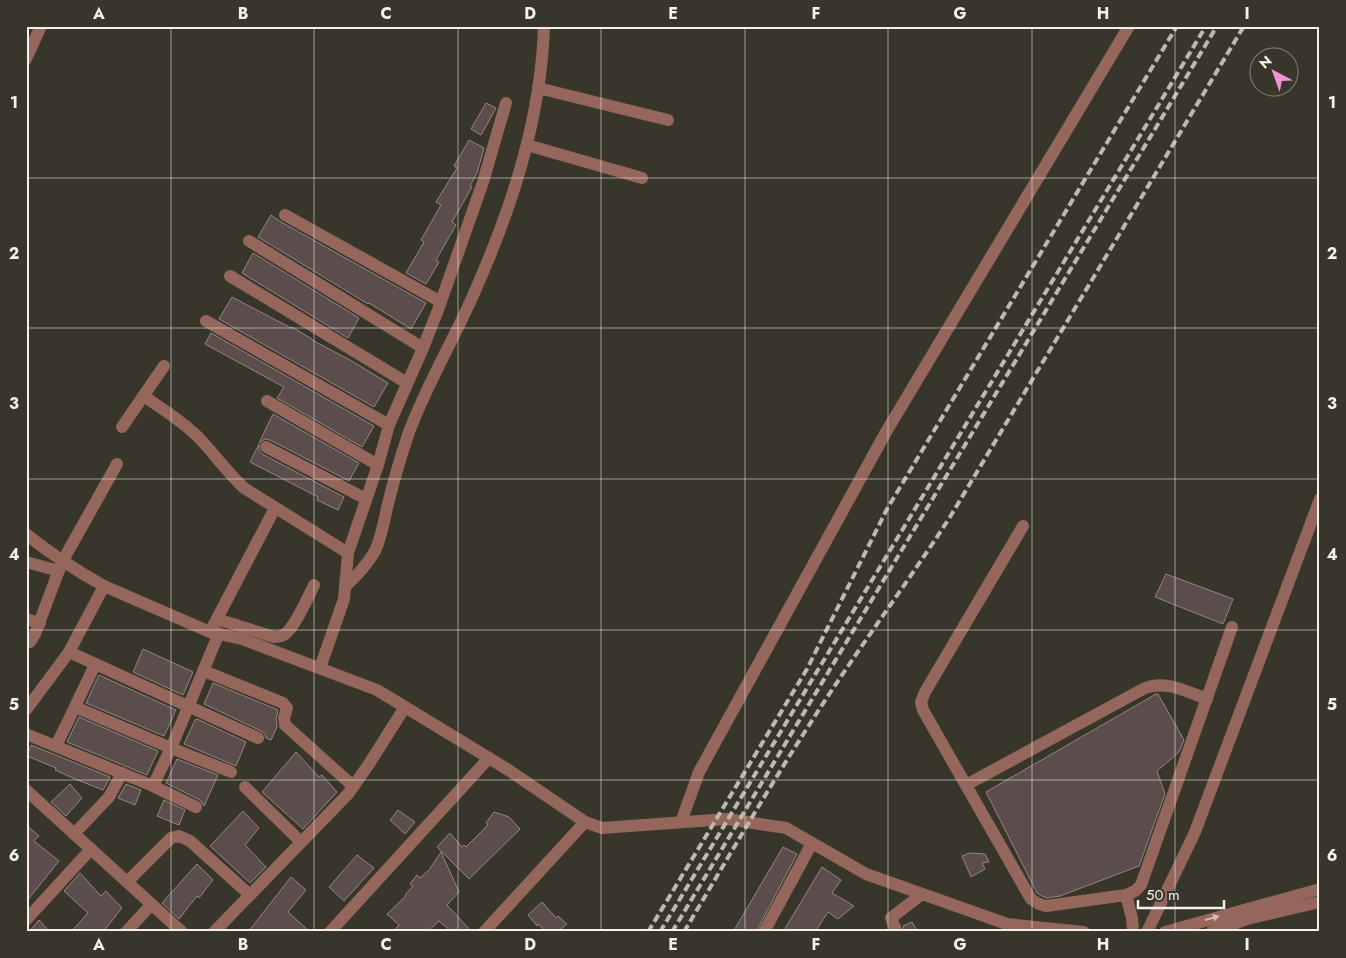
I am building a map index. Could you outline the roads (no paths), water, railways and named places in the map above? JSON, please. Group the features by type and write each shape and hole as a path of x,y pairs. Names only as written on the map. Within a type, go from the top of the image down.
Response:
{"street":[{"path":"26,59 41,26"},
{"path":"346,586 360,572 376,549 408,435 428,387 474,292 500,232 533,121 543,55 544,26"},
{"path":"681,822 699,772 881,441 1129,26"},
{"path":"538,88 668,120"},
{"path":"320,668 344,599 348,554 378,465 389,425 441,302 483,182 506,103"},
{"path":"527,145 642,178"},
{"path":"286,215 441,302"},
{"path":"250,240 423,348"},
{"path":"230,276 407,383"},
{"path":"206,320 389,425"},
{"path":"122,427 164,366"},
{"path":"144,396 178,420 199,438 244,488 348,554"},
{"path":"267,401 378,465"},
{"path":"266,447 366,499"},
{"path":"26,643 33,639 61,567 117,464"},
{"path":"1147,932 1195,832 1319,504"},
{"path":"153,786 204,670 215,633 217,619 275,508"},
{"path":"1024,526 921,702 922,710 1031,899 1039,904 1046,906 1126,895 1142,885 1232,628"},
{"path":"26,534 61,567"},
{"path":"26,562 74,570 104,586 215,633 242,639 377,690 489,758 585,822 602,828 727,819 786,828 866,874 922,894 1008,924 1084,932"},
{"path":"217,619 274,637 280,637 291,628 314,585"},
{"path":"26,710 69,652 104,586"},
{"path":"26,619 40,623"},
{"path":"69,652 258,738"},
{"path":"56,746 95,665"},
{"path":"204,670 283,703 287,708 284,718 286,725 353,786"},
{"path":"966,785 1145,688 1154,685 1175,688 1207,699"},
{"path":"75,707 231,772"},
{"path":"214,932 348,794 405,707"},
{"path":"26,734 153,786 196,807"},
{"path":"330,932 489,758"},
{"path":"74,834 109,797 122,773"},
{"path":"245,787 301,842"},
{"path":"28,795 91,849 182,932"},
{"path":"484,932 585,822"},
{"path":"127,882 171,838 179,836 190,841 250,895"},
{"path":"764,932 812,843"},
{"path":"26,920 91,849"},
{"path":"1165,932 1320,889"},
{"path":"898,932 891,918 922,894"},
{"path":"1126,895 1132,918 1133,932"},
{"path":"1211,932 1247,919 1320,902"},
{"path":"126,932 151,904"}],"railway":[{"path":"648,932 807,669 887,509 1177,26"},
{"path":"660,932 1206,26"},
{"path":"672,932 1217,26"},
{"path":"684,932 807,728 950,517 1244,26"}]}
